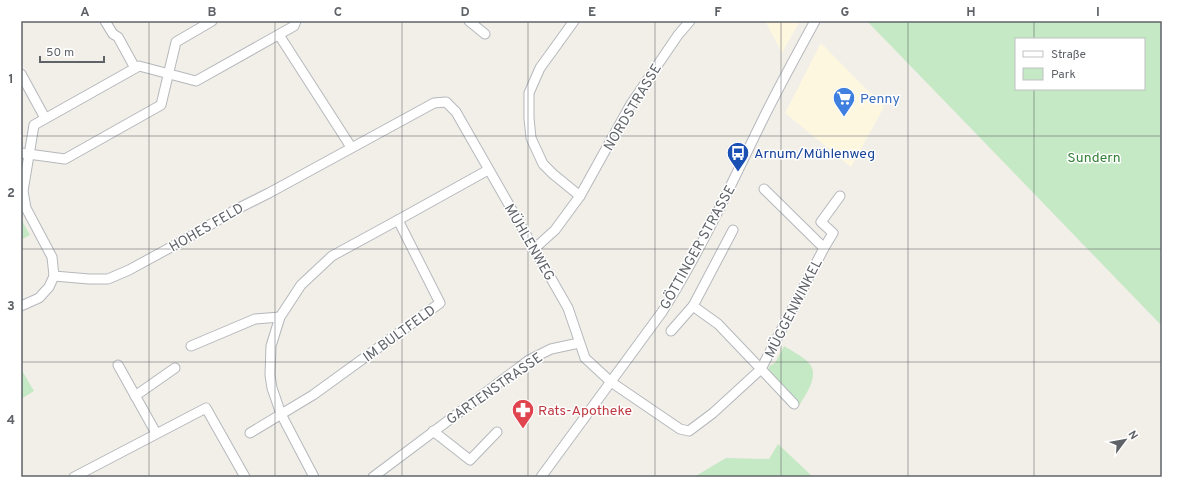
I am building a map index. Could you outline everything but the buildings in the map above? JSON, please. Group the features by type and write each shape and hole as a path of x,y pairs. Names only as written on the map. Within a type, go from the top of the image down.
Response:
{"street":[{"path":"105,21 113,34 118,37 135,68"},
{"path":"25,153 65,159 161,105 176,42 212,21"},
{"path":"21,306 39,298 49,287 54,276 52,257 26,208 22,191 25,153 34,125 139,66 196,81 294,26 296,21"},
{"path":"468,21 485,34"},
{"path":"574,21 540,68 529,93 529,118 531,138 544,164 553,174 580,196"},
{"name":"NORDSTRASSE","path":"534,249 555,230 580,196 631,104 678,35 690,21"},
{"name":"GÖTTINGER STRASSE","path":"541,477 662,312 680,283 707,234 773,101 816,21"},
{"path":"279,35 301,72 351,147"},
{"path":"21,74 45,118"},
{"name":"HOHES FELD","path":"54,276 108,279 129,270 237,209 269,193 434,102 446,102"},
{"name":"MÜHLENWEG","path":"446,102 456,112 568,308 585,358 611,382"},
{"path":"314,477 281,414 272,388 270,375 271,346 280,317 300,285 332,256 488,170"},
{"name":"MÜGGENWINKEL","path":"764,189 824,248"},
{"path":"810,234 840,196"},
{"name":"IM BULTFELD","path":"250,433 313,395 440,303 398,220"},
{"name":"MÜGGENWINKEL","path":"611,382 680,429 689,431 713,413 761,369 833,233 820,222"},
{"path":"671,331 693,306 733,230"},
{"name":"MÜGGENWINKEL","path":"693,306 718,324 794,404"},
{"path":"191,346 255,319 280,317"},
{"name":"GARTENSTRASSE","path":"373,477 529,360 551,349 579,343"},
{"path":"118,366 156,433"},
{"path":"135,396 175,368"},
{"path":"74,477 206,408 245,477"},
{"name":"GARTENSTRASSE","path":"433,431 470,460 497,432"}],"shaded area":[{"path":"765,21 800,21 782,53"},
{"path":"821,43 884,107 851,167 785,113"}],"green space":[{"name":"Sundern","path":"867,21 1162,21 1162,326"},
{"path":"21,219 30,235 21,240"},
{"path":"784,346 808,362 812,367 813,378 811,384 799,406 768,374 769,366 775,363"},
{"path":"21,369 34,391 21,399"},
{"path":"778,444 813,477 694,477 726,458 769,459"}],"place":[{"name":"Penny","path":"844,118"},
{"name":"Arnum/Mühlenweg","path":"738,172"},
{"name":"Rats-Apotheke","path":"523,430"}]}
